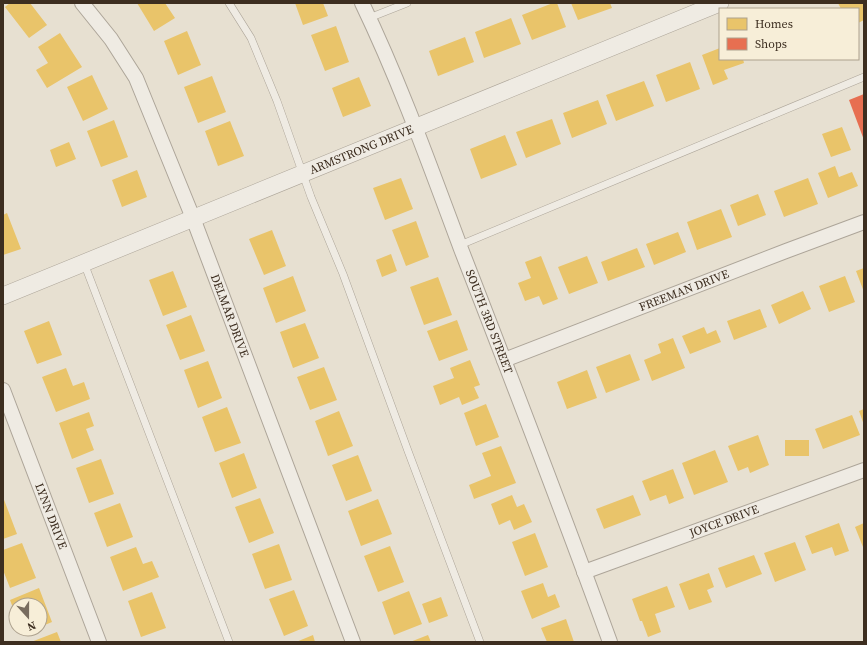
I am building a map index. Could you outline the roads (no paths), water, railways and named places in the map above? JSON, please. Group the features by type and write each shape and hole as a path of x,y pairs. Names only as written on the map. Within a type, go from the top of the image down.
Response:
{"street":[{"name":"DELMAR DRIVE","path":"82,3 111,39 136,78 194,218 353,642"},
{"name":"SOUTH 3RD STREET","path":"362,3 377,35 460,245 610,642"},
{"name":"ARMSTRONG DRIVE","path":"3,296 720,3"},
{"name":"FREEMAN DRIVE","path":"504,360 864,222"},
{"name":"LYNN DRIVE","path":"3,390 99,642"},
{"name":"JOYCE DRIVE","path":"584,572 864,470"}],"lane":[{"path":"229,3 251,38 277,101 311,197 343,274 480,642"},
{"path":"369,18 407,3"},
{"path":"460,245 864,77"},
{"path":"84,263 229,642"}]}
